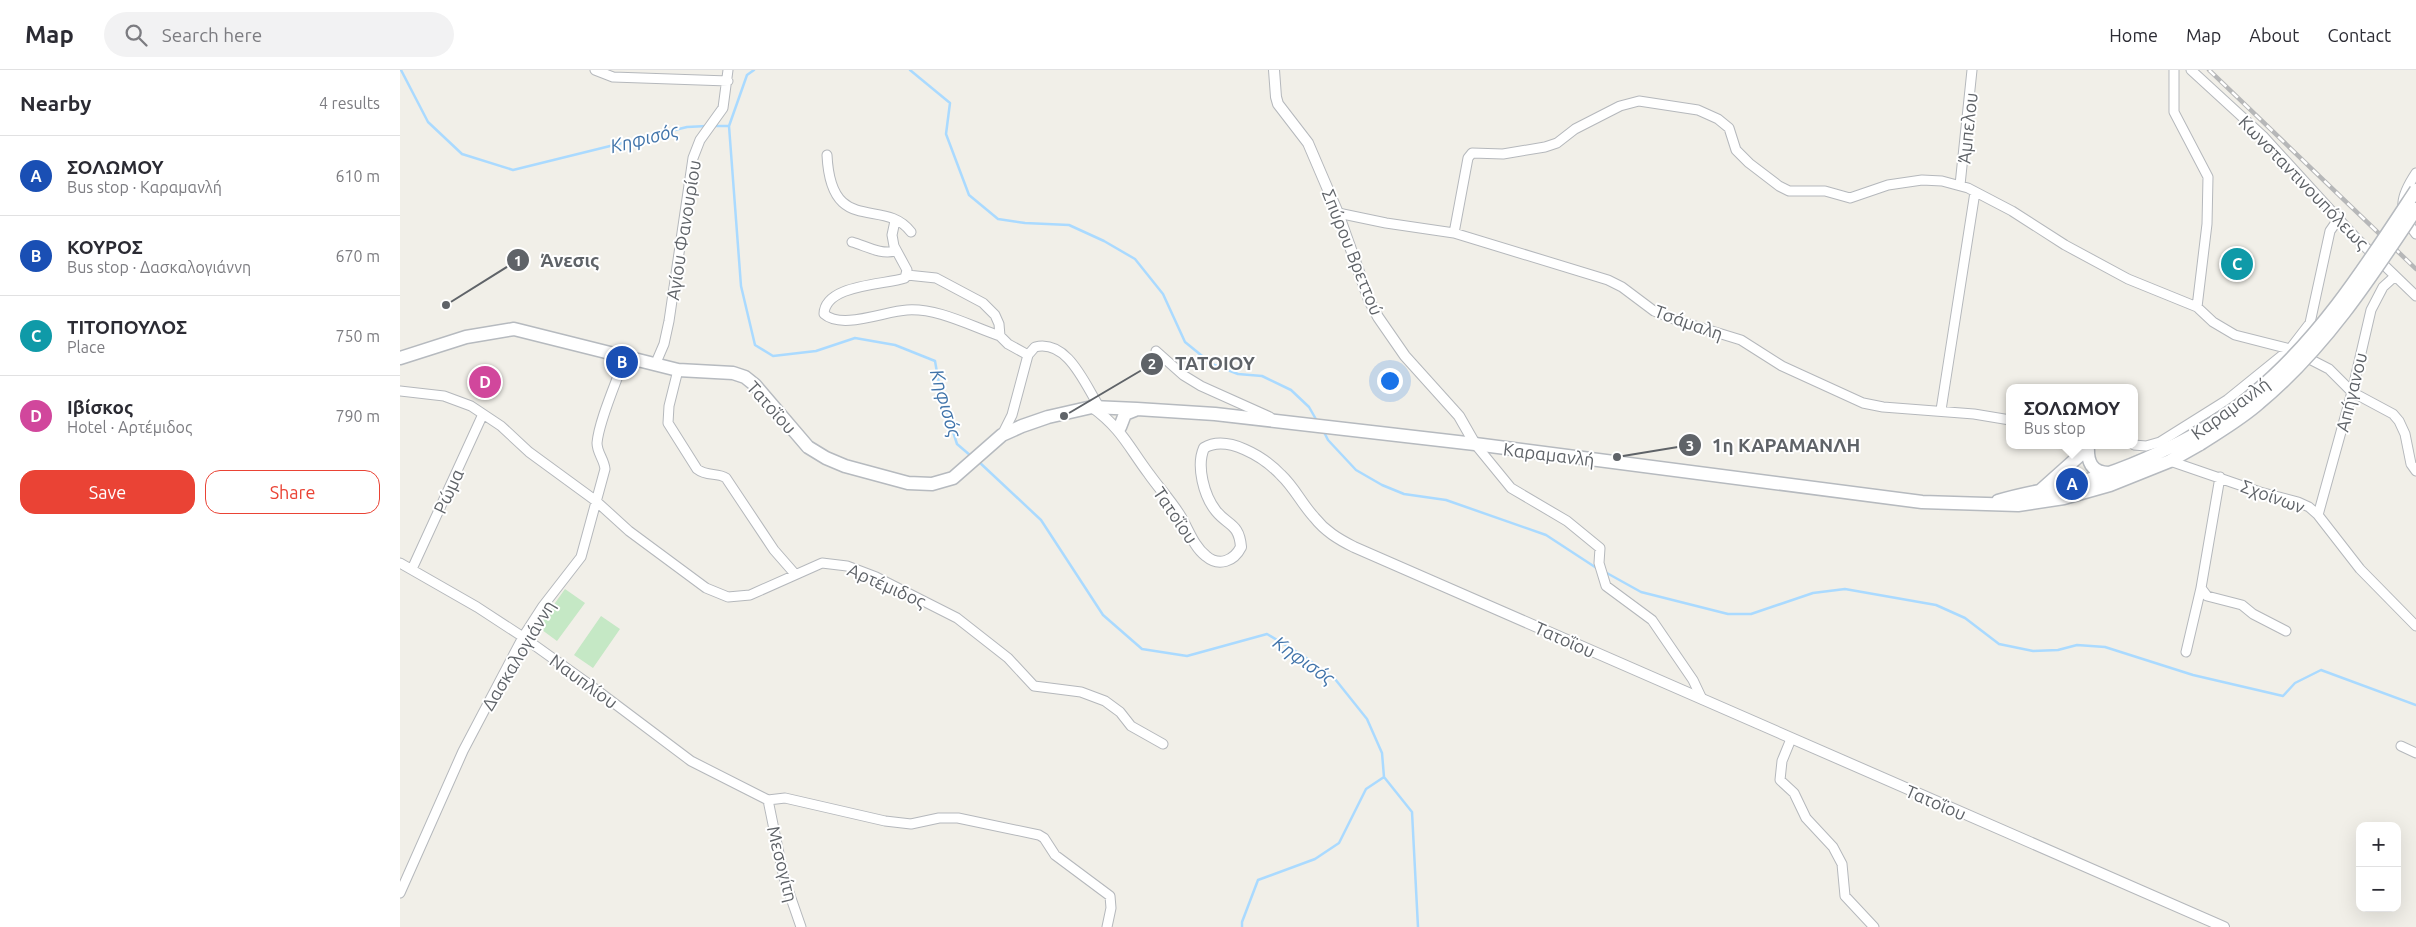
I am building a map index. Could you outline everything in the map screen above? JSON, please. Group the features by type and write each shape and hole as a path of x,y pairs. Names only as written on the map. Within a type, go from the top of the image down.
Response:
{"main road":[{"name":"Καραμανλή","path":"1099,408 1215,414 1475,444 1922,502 2018,505 2064,498 2110,485 2170,461 2252,396 2294,356 2330,314 2357,278 2416,190"},
{"name":"Καραμανλή","path":"1993,503 2016,495 2040,491 2109,473 2197,440 2259,404 2304,361 2365,286 2416,209"},
{"name":"Τατοΐου","path":"400,358 466,337 514,330 678,370 733,373 745,377 765,395 808,448 846,466 917,484 940,483 953,478 966,469 1002,435 1048,417 1099,408"},
{"path":"1120,427 1125,414 1137,409"},
{"path":"2040,491 2086,449"},
{"path":"2088,449 2088,462 2092,467 2103,473 2109,473"}],"street":[{"path":"595,70 613,77 728,81"},
{"name":"Αγίου Φανουρίου","path":"654,365 664,344 689,175 700,140 723,108 728,70"},
{"name":"Σπύρου Βρεττού","path":"1274,70 1278,104 1308,142 1338,213 1369,300 1378,317 1404,356 1459,416 1475,444"},
{"name":"Άμπελου","path":"1960,185 1972,70"},
{"path":"2174,70 2174,112 2208,177 2207,224 2197,307"},
{"name":"Κωνσταντινουπόλεως","path":"2190,70 2263,136 2394,276 2416,296"},
{"path":"1454,233 1468,158 1472,153 1503,154 1545,147 1557,143 1575,129 1620,106 1639,101 1698,110 1718,118 1729,128 1736,150 1749,163 1779,186 1789,191 1825,191 1850,198 1888,185 1922,180 1942,181 1960,185 2012,211 2065,245 2128,279 2197,307 2214,322 2235,335 2290,349 2318,362 2336,374 2352,392 2393,414 2399,421 2405,434 2411,464 2416,471"},
{"path":"828,155 835,193 840,199 857,211 885,216 901,222 911,232"},
{"path":"2415,232 2402,214 2402,202 2406,188 2416,173"},
{"path":"1941,410 1975,192"},
{"name":"Τσάμαλη","path":"1338,213 1386,224 1454,233 1616,283 1654,311 1686,324 1741,340 1782,366 1863,403 1919,411 1941,410 2006,419"},
{"path":"2138,445 2152,445 2160,442 2227,400 2290,349 2310,323 2330,231 2339,218"},
{"path":"895,221 892,236 895,251 906,266 907,275"},
{"path":"852,242 868,246 882,253 895,251"},
{"path":"1000,336 999,324 995,315 983,304 936,278 907,275 902,279 863,286 839,294 826,307 824,314 829,318 848,320 907,310 925,311 1000,336 1008,344 1028,355"},
{"name":"Απήγανου","path":"2318,515 2352,392 2370,310 2382,286 2394,276"},
{"path":"1002,435 1012,415 1028,355 1035,347 1042,346 1059,350 1067,357 1099,408"},
{"path":"1156,351 1183,375 1201,386 1279,422"},
{"name":"Δασκαλογιάννη","path":"400,892 463,751 523,637 543,606 581,557 605,469 604,460 598,451 600,430 625,357"},
{"path":"678,370 669,406 668,423 697,469 704,474 726,478 774,550 795,574"},
{"name":"Αρτέμιδος","path":"400,391 457,399 483,414 501,426 529,452 596,501 629,531 706,588 718,594 728,597 750,596 795,574 829,562 876,577 943,610 970,626 1008,658 1034,686 1081,692 1105,701 1120,712 1131,726 1162,744"},
{"name":"Τατοΐου","path":"1099,408 1120,427 1126,441"},
{"name":"Τατοΐου","path":"1099,408 1116,427 1178,512 1200,550 1215,562 1225,562 1233,558 1241,547 1237,530 1214,508 1200,463 1204,448 1214,442 1222,442 1246,450 1274,468 1313,517 1334,536 1344,542 1791,740 2224,927"},
{"name":"Ρώμα","path":"412,569 483,414"},
{"path":"1475,444 1512,488 1567,520 1600,548 1599,563 1606,586 1652,620 1693,680 1702,699"},
{"name":"Σχοίνων","path":"2170,461 2260,492 2298,502 2318,515 2360,569 2416,626"},
{"path":"2186,652 2201,588 2220,477"},
{"name":"Ναυπλίου","path":"400,563 477,607 523,637 691,761 768,800"},
{"path":"2201,588 2207,596 2242,605 2252,614 2286,631"},
{"path":"1791,740 1782,761 1780,780 1794,793 1806,818 1832,847 1842,864 1846,896 1874,927"},
{"path":"2401,746 2416,753"},
{"path":"768,800 785,798 885,821 911,824 939,818 958,818 1039,835 1048,842 1054,855 1110,896 1111,908 1107,927"},
{"name":"Μεσογίτη","path":"768,800 784,878 801,927"}],"green space":[{"path":"565,589 585,603 557,641 538,627"},
{"path":"601,616 620,629 593,668 574,655"}],"waterway":[{"name":"Κηφισός","path":"401,70 428,122 462,154 513,170 687,127 707,126"},
{"path":"729,126 747,75 754,70"},
{"path":"910,70 950,103 946,134 969,195 998,219 1025,223 1069,225 1104,241 1135,259 1163,294 1185,342 1212,364 1238,374 1262,376 1291,390 1309,407 1317,421"},
{"name":"Κηφισός","path":"713,126 729,126 741,286 755,345 773,356 816,351 855,338 895,345 935,361 941,395 957,444 971,456"},
{"path":"1324,432 1328,440 1356,470 1382,485 1404,494 1446,500 1546,535 1598,569"},
{"name":"Κηφισός","path":"978,461 1041,520 1103,615 1142,649 1187,656 1267,634 1302,655 1335,679 1367,719 1382,753 1384,777 1412,812 1418,927"},
{"path":"1605,572 1641,592 1728,614 1751,614 1813,593 1845,589 1936,605 1965,618 1999,644 2033,651 2058,650 2077,645 2105,647 2193,675 2283,696 2295,683 2321,670 2416,705"},
{"path":"1242,927 1242,922 1258,880 1315,859 1339,843 1366,789 1384,777"}],"railway":[{"path":"2209,70 2416,269"}],"place":[{"name":"ΤΙΤΟΠΟΥΛΟΣ","path":"2237,264"},
{"name":"Άνεσις","path":"446,305"},
{"name":"ΚΟΥΡΟΣ","path":"622,362"},
{"name":"Ιβίσκος","path":"485,382"},
{"name":"ΤΑΤΟΙΟΥ","path":"1064,416"},
{"name":"1η ΚΑΡΑΜΑΝΛΗ","path":"1617,457"},
{"name":"ΣΟΛΩΜΟΥ","path":"2072,484"}]}
